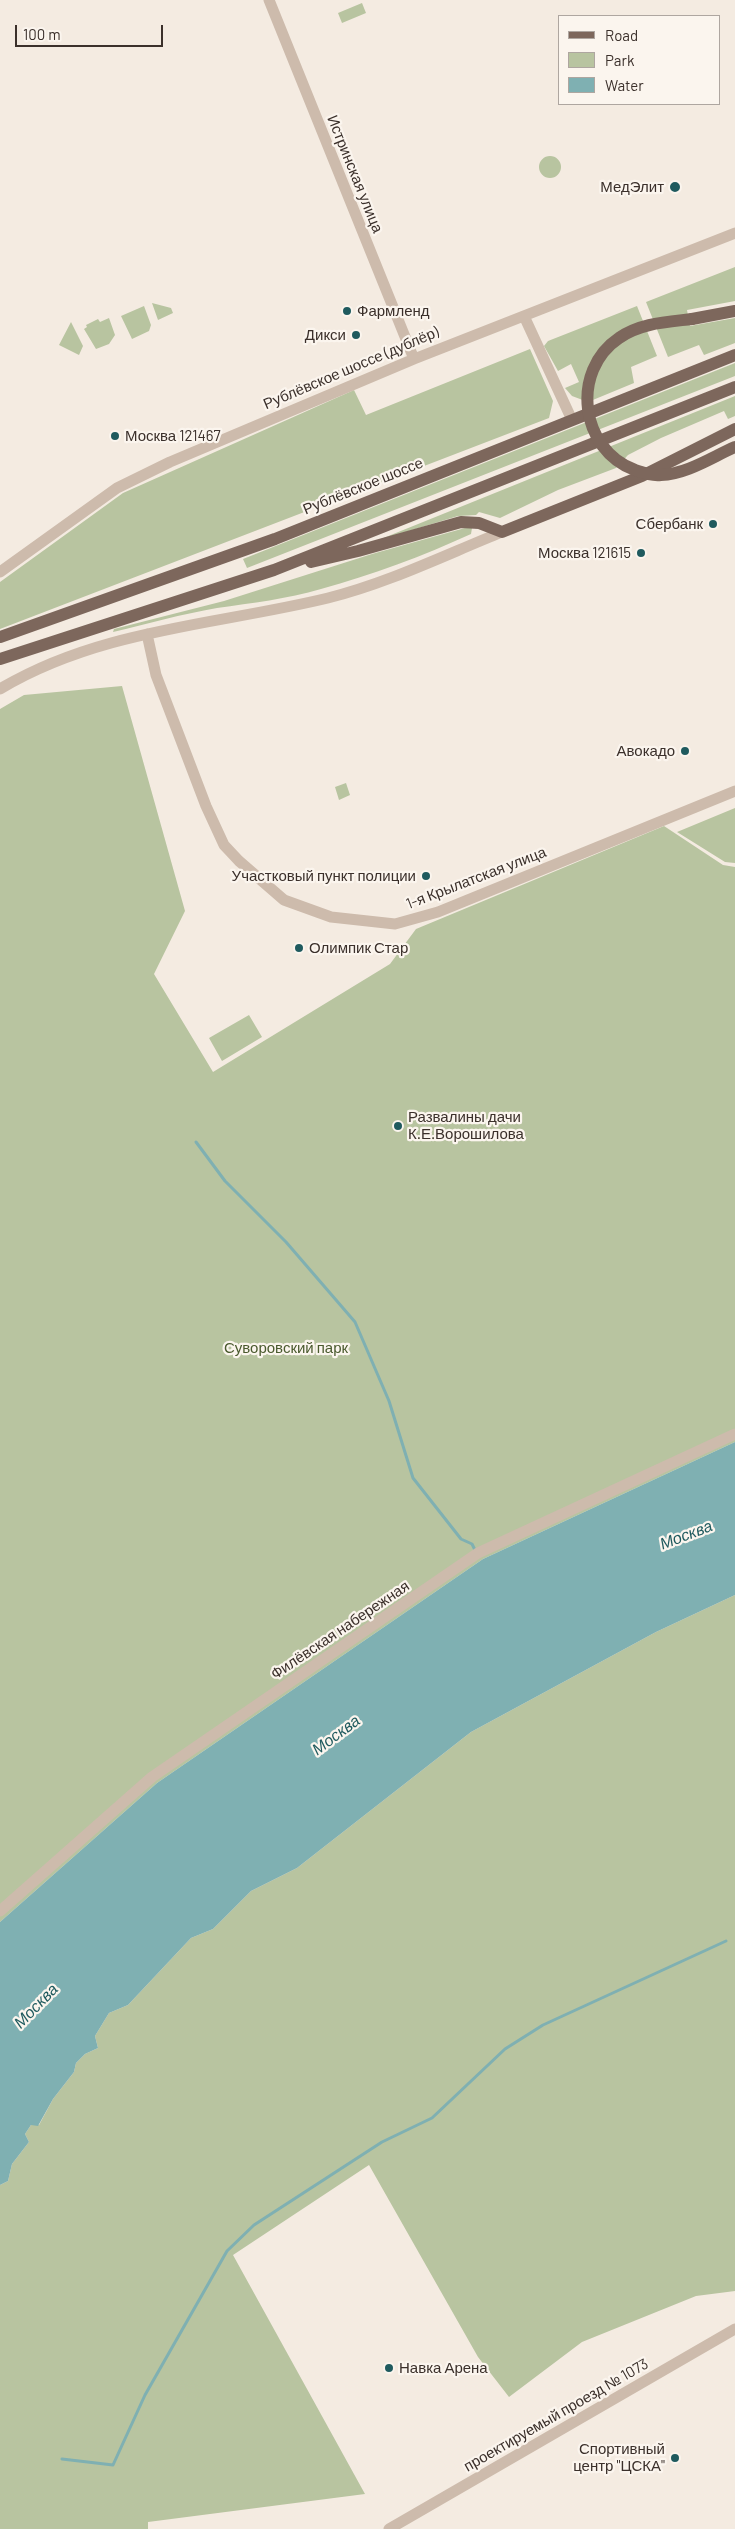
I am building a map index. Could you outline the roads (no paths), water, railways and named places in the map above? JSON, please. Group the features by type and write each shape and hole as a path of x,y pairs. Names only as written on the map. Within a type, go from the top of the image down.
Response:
{"main road":[{"path":"735,311 632,330 606,348 598,360 589,381 588,408 593,429 603,448 615,460 653,475 683,471 735,447"},
{"name":"Рублёвское шоссе","path":"0,637 275,539 735,355"},
{"path":"0,659 274,570 735,387"},
{"path":"274,570 358,552 461,522 479,523 502,532 642,476 735,429"}],"street":[{"name":"Истринская улица","path":"269,0 414,359"},
{"name":"Рублёвское шоссе (дублёр)","path":"0,572 73,517 117,488 170,462 414,359 735,233"},
{"path":"524,316 572,420"},
{"path":"0,689 24,674 78,652 147,634 210,620 274,610 362,588 502,532"},
{"name":"1-я Крылатская улица","path":"147,634 156,675 206,806 224,845 239,861 284,900 331,917 395,924 438,912 735,790"},
{"name":"Филёвская набережная","path":"0,1911 152,1777 478,1553 735,1434"},
{"name":"проектируемый проезд № 1073","path":"392,2528 735,2329"}],"water":[{"name":"Москва","path":"735,1442 735,1595 656,1632 471,1732 297,1868 251,1891 213,1929 191,1938 128,2005 109,2013 95,2036 98,2048 85,2054 76,2063 74,2072 53,2099 38,2126 31,2125 25,2134 29,2142 12,2164 8,2181 0,2185 0,1922 157,1783 483,1559"}],"waterway":[{"path":"196,1142 225,1181 286,1242 355,1322 389,1401 413,1478 461,1539 472,1544 476,1552"},
{"path":"62,2459 113,2465 145,2395 227,2251 254,2225 382,2142 432,2118 505,2049 543,2025 726,1941"}],"place":[{"name":"МедЭлит","path":"675,187"},
{"name":"Фармленд","path":"347,311"},
{"name":"Дикси","path":"356,335"},
{"name":"Москва 121467","path":"115,436"},
{"name":"Сбербанк","path":"713,524"},
{"name":"Москва 121615","path":"641,553"},
{"name":"Авокадо","path":"685,751"},
{"name":"Участковый пункт полиции","path":"426,876"},
{"name":"Олимпик Стар","path":"299,948"},
{"name":"Развалины дачи К.Е.Ворошилова","path":"398,1126"},
{"name":"Навка Арена","path":"389,2368"},
{"name":"Спортивный центр \"ЦСКА\"","path":"675,2458"}],"park label":[{"name":"Суворовский парк","path":"286,1348"}]}
